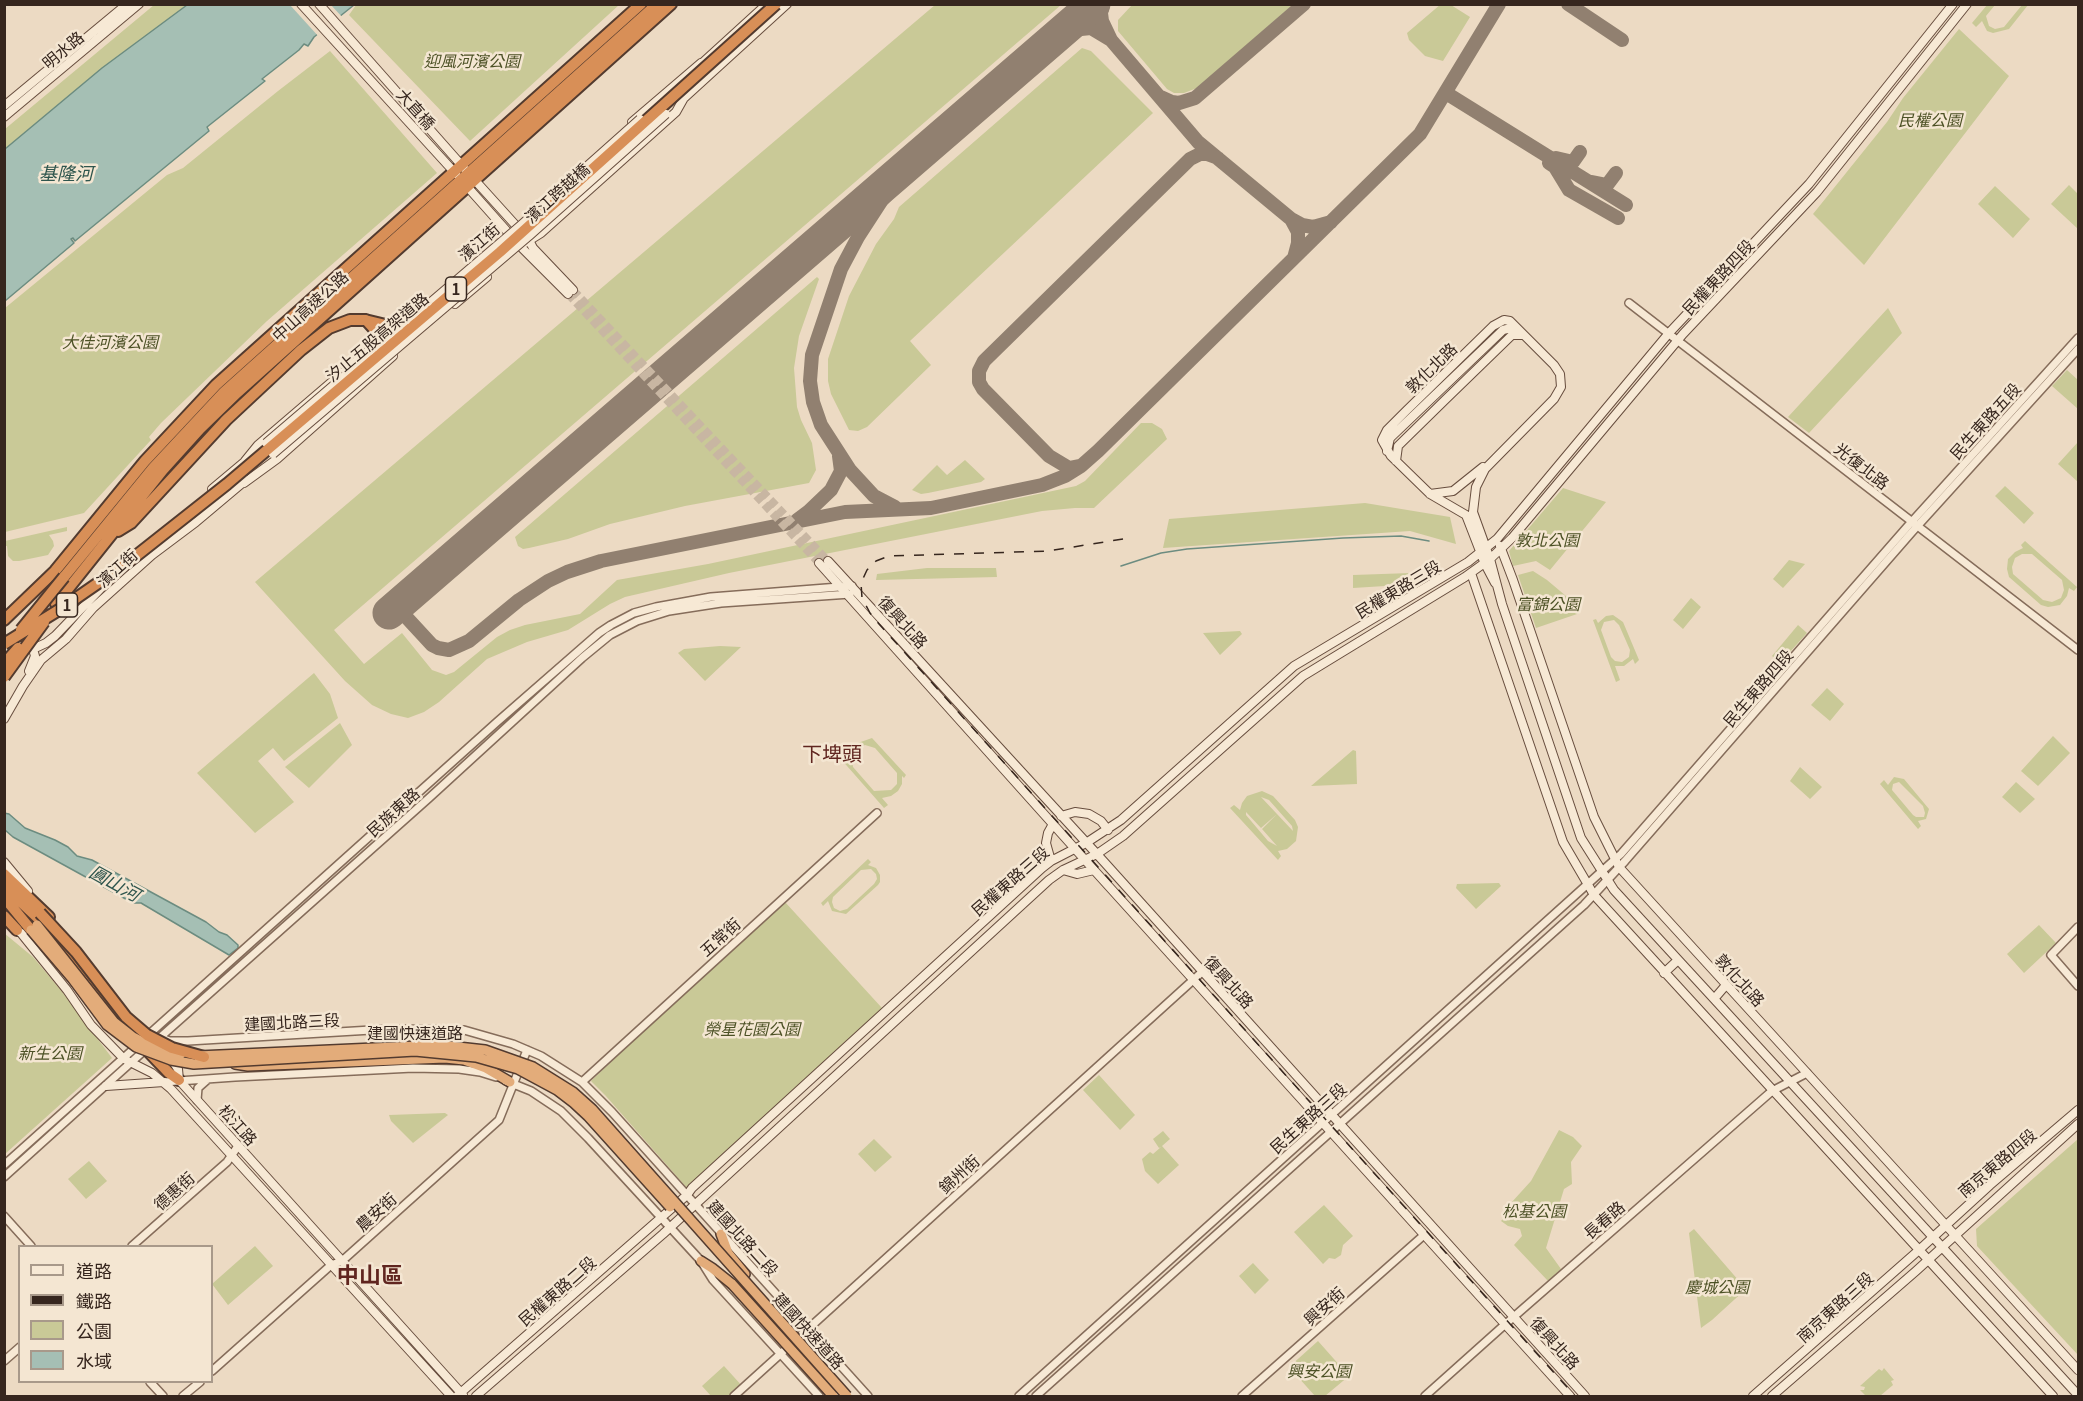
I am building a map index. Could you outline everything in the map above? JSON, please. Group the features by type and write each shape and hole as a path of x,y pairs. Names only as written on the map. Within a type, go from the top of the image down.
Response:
{"highway":[{"name":"1","path":"4,620 55,571 145,460 216,385 641,4"},
{"name":"中山高速公路","path":"4,650 153,468 224,392 657,4"},
{"name":"中山高速公路","path":"4,664 56,604 163,470 200,429 237,393 671,4"},
{"name":"汐止五股高架道路","path":"4,644 62,608 127,563 227,484 500,252 776,4"},
{"path":"111,536 131,523 191,455 260,387 329,328 350,320 365,320 398,328"},
{"path":"365,320 376,332 377,339 374,346"},
{"path":"4,677 56,604"},
{"path":"4,874 60,928"},
{"path":"4,874 75,952 126,1017 147,1035 172,1048 204,1057"},
{"path":"4,887 34,927"},
{"path":"4,887 40,920 117,1016 169,1073 179,1080"},
{"path":"4,897 20,916"},
{"path":"4,904 34,927"},
{"path":"4,911 34,927"},
{"path":"4,916 17,930"},
{"name":"建國快速道路","path":"34,927 122,1029 154,1048 171,1053 204,1057 440,1045 485,1050 532,1067 573,1092 592,1109 847,1396"},
{"name":"建國快速道路","path":"34,927 107,1025 136,1047 153,1055 182,1063 229,1063 415,1051 477,1057 498,1062 537,1078 557,1090 588,1116 842,1396"},
{"path":"229,1063 248,1065 445,1058 464,1060 486,1068 512,1083"},
{"path":"721,1234 728,1253 852,1396"},
{"path":"701,1262 732,1284 833,1396"}],"main road":[{"name":"明水路","path":"4,106 127,4"},
{"name":"明水路","path":"4,117 139,4"},
{"name":"大直橋","path":"301,4 521,247 571,292 533,248 529,240 319,4"},
{"name":"濱江街","path":"33,649 50,640 113,576 521,225 767,4"},
{"name":"濱江街","path":"666,114 787,4"},
{"name":"民權東路四段","path":"1484,551 1497,539 1669,333 1809,184 1953,4"},
{"name":"民權東路四段","path":"1487,561 1519,530 1678,340 1817,192 1967,4"},
{"name":"濱江街","path":"245,461 258,445 509,234 669,89 701,63"},
{"name":"濱江街","path":"4,719 41,660 59,645 93,608 152,555 277,459 417,335 539,234 676,112 685,96"},
{"name":"濱江跨越橋","path":"273,454 521,243 666,114"},
{"name":"敦化北路","path":"1430,494 1453,491 1492,460 1554,399 1561,387 1557,368 1510,321 1504,320 1493,326 1387,429 1382,440 1387,451 1430,494 1466,514 1484,551"},
{"path":"398,328 417,335"},
{"name":"敦化北路","path":"1396,461 1398,446 1448,396 1512,335 1523,335"},
{"name":"濱江街","path":"244,483 273,454"},
{"name":"敦化北路","path":"1492,460 1480,476 1476,487 1473,512 1487,561 1575,822 1581,838 1601,872 1678,960 2079,1395"},
{"name":"敦化北路","path":"1497,539 1514,582 1594,817 1617,863 2079,1370"},
{"name":"民權東路三段","path":"674,1206 900,996 1051,861 1108,830 1294,666 1484,551"},
{"path":"828,561 852,591"},
{"name":"民權東路三段","path":"682,1215 1023,902 1063,870 1097,854 1123,836 1303,676 1487,561"},
{"name":"復興北路","path":"819,563 842,587 852,591 1097,854 1585,1396"},
{"path":"1471,573 1557,826 1569,854 1594,895 2053,1396"},
{"name":"復興北路","path":"852,591 1075,849 1570,1396"},
{"path":"4,638 41,651 59,645"},
{"path":"23,686 35,656 33,649"},
{"path":"1061,816 1075,812 1089,813 1101,821 1108,830"},
{"path":"1051,861 1046,843 1053,824"},
{"name":"松江路","path":"4,862 118,1001 156,1037 178,1069 179,1080 461,1395"},
{"path":"1063,870 1077,874 1094,870"},
{"name":"松江路","path":"4,922 17,930 67,990 91,1025 128,1060 152,1072 164,1082 451,1396"},
{"path":"1664,973 1678,960"},
{"path":"1714,999 1726,985"},
{"path":"106,1086 164,1082"},
{"name":"南京東路四段","path":"1933,1237 2013,1165 2079,1110"},
{"name":"南京東路四段","path":"1942,1246 2079,1124"},
{"name":"民權東路二段","path":"461,1395 674,1206"},
{"name":"民權東路二段","path":"476,1396 682,1215"},
{"name":"南京東路三段","path":"1753,1396 1933,1237"},
{"name":"南京東路三段","path":"1772,1396 1942,1246"}],"street":[{"name":"光復北路","path":"1629,303 2079,650"},
{"name":"民生東路五段","path":"1914,524 2079,338"},
{"name":"民生東路五段","path":"1914,524 2079,349"},
{"name":"民生東路四段","path":"1617,863 1914,524"},
{"name":"民族東路","path":"156,1037 275,922 497,722 611,625 634,613 711,597 842,587"},
{"name":"民族東路","path":"4,1165 281,929 582,658 622,628 669,611 852,591"},
{"name":"五常街","path":"582,1082 877,813"},
{"name":"民生東路三段","path":"1019,1396 1587,884 1601,872 1617,863"},
{"name":"民生東路三段","path":"1036,1396 1332,1133 1594,895 1607,880 1617,863"},
{"path":"275,922 281,929"},
{"path":"2079,927 2051,956 2079,986"},
{"name":"錦州街","path":"734,1396 1202,972"},
{"name":"建國北路三段","path":"156,1037 170,1041 188,1041 388,1029 464,1030 527,1050 582,1082 616,1116 694,1204"},
{"name":"農安街","path":"213,1370 331,1265 342,1261 499,1120 527,1050"},
{"name":"民族東路","path":"4,1177 106,1086 128,1060"},
{"path":"164,1082 413,1068 459,1069 480,1072 531,1091 561,1111 588,1138 819,1396"},
{"name":"長春路","path":"1425,1396 1772,1091 1807,1074"},
{"path":"197,1100 198,1088 210,1078"},
{"name":"德惠街","path":"133,1245 232,1156 238,1146"},
{"name":"建國北路二段","path":"694,1204 868,1396"},
{"path":"4,1216 30,1245"},
{"name":"興安街","path":"1242,1396 1424,1235"},
{"path":"4,1361 18,1349"},
{"path":"151,1383 164,1396"},
{"path":"183,1396 199,1383"}],"green space":[{"path":"1441,4 1451,5 1470,17 1443,61 1425,56 1409,40 1407,33"},
{"path":"154,5 192,5 5,154 5,129"},
{"name":"迎風河濱公園","path":"356,5 619,5 470,141 349,15"},
{"path":"935,5 1061,5 334,630 364,664 402,633 432,670 446,675 454,672 497,637 510,630 580,614 617,580 708,564 1076,486 1085,481 1141,423 1152,423 1162,429 1167,439 1094,508 1042,511 729,573 625,597 568,630 527,642 487,659 439,702 424,712 408,718 391,714 372,705 345,681 255,582"},
{"path":"1132,5 1293,5 1197,88 1184,93 1174,93 1167,89 1118,31 1118,20"},
{"path":"1987,5 1995,5 1986,16 1989,26 1995,29 2004,27 2022,5 2028,5 2009,29 1993,33 1987,31 1982,21 1976,27 1972,23"},
{"name":"民權公園","path":"1959,29 2009,76 1864,265 1813,214"},
{"path":"1082,48 1091,51 1153,113 910,341 931,365 867,427 858,431 849,430 831,394 828,381 828,359 849,296 876,244 894,219 899,207"},
{"name":"大佳河濱公園","path":"330,51 437,173 267,321 161,423 149,437 151,440 84,513 5,532 5,308 167,175 183,168"},
{"path":"2069,185 2078,194 2078,229 2051,204"},
{"path":"1995,186 2030,219 2013,238 1978,204"},
{"path":"817,277 819,279 799,336 794,368 797,407 812,443 816,470 809,483 685,506 610,524 568,539 529,548 523,549 518,546 515,537"},
{"path":"1888,308 1902,333 1809,433 1788,417"},
{"path":"2067,370 2078,380 2078,409 2052,386"},
{"path":"2078,442 2078,482 2058,464"},
{"path":"965,460 985,479 981,482 928,493 921,494 912,490 937,465 947,475"},
{"path":"2005,486 2034,513 2024,524 1995,496"},
{"name":"敦北公園","path":"1563,488 1606,502 1550,570 1536,561 1513,566 1509,551"},
{"path":"1365,503 1450,517 1456,544 1410,531 1163,548 1169,519"},
{"path":"67,527 67,531 49,535 54,546 48,555 19,561 13,561 8,556 5,541"},
{"path":"2025,541 2077,587 2074,591 2069,588 2067,596 2060,605 2048,607 2041,605 2009,577 2008,559 2023,548 2021,545","holes":["2022,554 2032,554 2062,580 2064,590 2061,598 2052,602 2043,600 2013,574 2012,567 2015,558"]},
{"path":"1789,560 1805,564 1783,588 1773,579"},
{"path":"927,568 996,568 997,577 876,580 877,574"},
{"name":"富錦公園","path":"1533,571 1579,607 1580,613 1536,628 1518,575"},
{"path":"1411,573 1417,583 1402,592 1401,585 1353,588 1353,575"},
{"path":"1691,598 1701,607 1683,629 1673,620"},
{"path":"1613,615 1623,622 1639,660 1635,664 1633,659 1624,666 1615,666 1620,680 1616,682 1593,620 1596,619 1598,623 1606,616","holes":["1614,620 1619,625 1630,650 1629,657 1622,662 1615,661 1611,657 1601,630 1604,622"]},
{"path":"1798,625 1807,633 1780,663 1772,656"},
{"path":"1240,631 1242,634 1220,655 1203,633"},
{"path":"741,647 705,681 678,653 684,649"},
{"path":"314,673 330,694 338,718 284,761 273,748 258,761 294,802 255,833 197,773"},
{"path":"1827,688 1844,704 1830,721 1811,705"},
{"path":"340,723 352,745 309,788 285,767"},
{"path":"2053,736 2070,753 2038,786 2021,771"},
{"path":"872,738 906,775 904,778 902,776 902,784 898,791 882,798 888,805 884,808 840,758 843,756 847,760 855,744","holes":["865,745 875,748 897,773 897,784 891,790 874,791 853,767 852,761 857,749"]},
{"path":"1353,750 1356,751 1357,784 1311,786"},
{"path":"1800,767 1822,787 1810,799 1790,781"},
{"path":"1894,777 1904,779 1929,809 1926,819 1918,821 1921,826 1918,829 1880,784 1884,780 1888,785","holes":["1899,782 1923,806 1924,817 1913,815 1892,790 1893,784"]},
{"path":"2016,782 2035,799 2020,813 2002,797"},
{"path":"1262,791 1273,796 1295,820 1298,827 1296,841 1287,849 1278,851 1281,856 1278,860 1230,808 1234,805 1240,810 1247,796","holes":["1261,797 1269,800 1292,826 1293,831","1246,812 1261,828 1277,814 1262,829 1277,846 1268,841 1246,815"]},
{"path":"868,859 871,862 868,865 876,868 880,875 878,885 846,914 832,911 828,901 823,906 821,903","holes":["871,869 877,879 874,884 847,909 840,911 834,908 833,897 861,870"]},
{"path":"1499,883 1501,886 1476,909 1456,888 1457,884"},
{"name":"榮星花園公園","path":"785,902 882,1008 687,1188 591,1081"},
{"path":"2039,925 2056,943 2024,973 2007,954"},
{"name":"新生公園","path":"4,933 33,957 112,1058 5,1154"},
{"path":"1099,1075 1135,1115 1120,1130 1083,1090"},
{"path":"445,1113 448,1115 413,1143 391,1121 389,1115"},
{"name":"松基公園","path":"1559,1130 1573,1137 1582,1146 1571,1162 1572,1184 1564,1189 1546,1248 1561,1269 1548,1281 1514,1245 1522,1236 1520,1229 1508,1226 1501,1221 1512,1209 1511,1203 1531,1181"},
{"path":"1163,1131 1170,1139 1162,1146 1179,1165 1158,1184 1145,1171 1142,1159 1161,1147 1159,1148 1153,1139"},
{"path":"874,1139 892,1157 875,1172 858,1154"},
{"path":"2078,1139 2078,1355 1977,1246 1976,1229"},
{"path":"89,1161 107,1181 86,1199 68,1179"},
{"path":"1324,1205 1353,1236 1343,1245 1341,1255 1335,1259 1329,1258 1323,1264 1294,1232"},
{"name":"慶城公園","path":"1694,1229 1746,1289 1701,1328 1689,1233"},
{"path":"255,1246 273,1266 228,1305 213,1283"},
{"path":"1253,1263 1269,1280 1255,1294 1239,1276"},
{"name":"興安公園","path":"1318,1341 1349,1376 1325,1396 1315,1396 1289,1367"},
{"path":"724,1366 743,1387 733,1396 711,1396 702,1386"},
{"path":"1884,1368 1894,1380 1891,1381 1893,1385 1880,1396 1866,1396 1860,1390 1864,1390 1865,1387 1860,1386 1879,1369 1882,1371"}],"water":[{"name":"基隆河","path":"187,5 354,5 314,37 308,46 304,44 262,79 265,81 207,127 209,131 75,241 71,239 74,243 5,301 5,149 102,68"},
{"name":"圓山河","path":"4,813 9,814 25,828 55,840 68,847 77,856 92,860 206,922 227,935 238,945 238,948 229,955 141,903 133,903 13,837 5,830"}],"pier":[{"path":"290,5 331,5 343,18 319,37"}],"waterway":[{"path":"1121,566 1161,553 1187,549 1401,536 1429,541"}],"taxiway":[{"path":"1103,4 1102,21 1111,40 1198,142 1291,219 1302,225 1313,227 1331,222"},
{"path":"1161,97 1179,103 1195,98 1304,4"},
{"path":"396,606 432,645 449,650 469,641 519,600 548,581 601,561 845,512 931,508 1042,485 1065,476 1098,451 1420,134 1499,4"},
{"path":"1568,4 1622,40"},
{"path":"895,507 874,496 850,470 821,425 813,402 810,381 812,355 841,269 882,200 934,143 1071,30 1091,28 1111,40"},
{"path":"1446,93 1626,205"},
{"path":"1556,158 1573,162 1580,152"},
{"path":"1079,466 1069,468 1049,456 983,389 979,382 979,371 984,361 1190,159 1200,154 1218,158"},
{"path":"1549,163 1555,167 1569,190 1618,218"},
{"path":"1592,182 1607,185 1616,173"},
{"path":"1291,219 1298,232 1294,258"},
{"path":"797,520 831,490 841,471 839,456"}],"runway":[{"path":"389,613 1094,4"}],"tunnel":[{"path":"573,290 828,561"},
{"path":"568,294 819,563"}],"railway":[{"path":"1123,539 1048,551 889,556 876,561 867,570 861,583 862,598 879,624 1575,1396"}],"district":[{"name":"下埤頭","path":"832,753"},
{"name":"中山區","path":"370,1275"}]}
